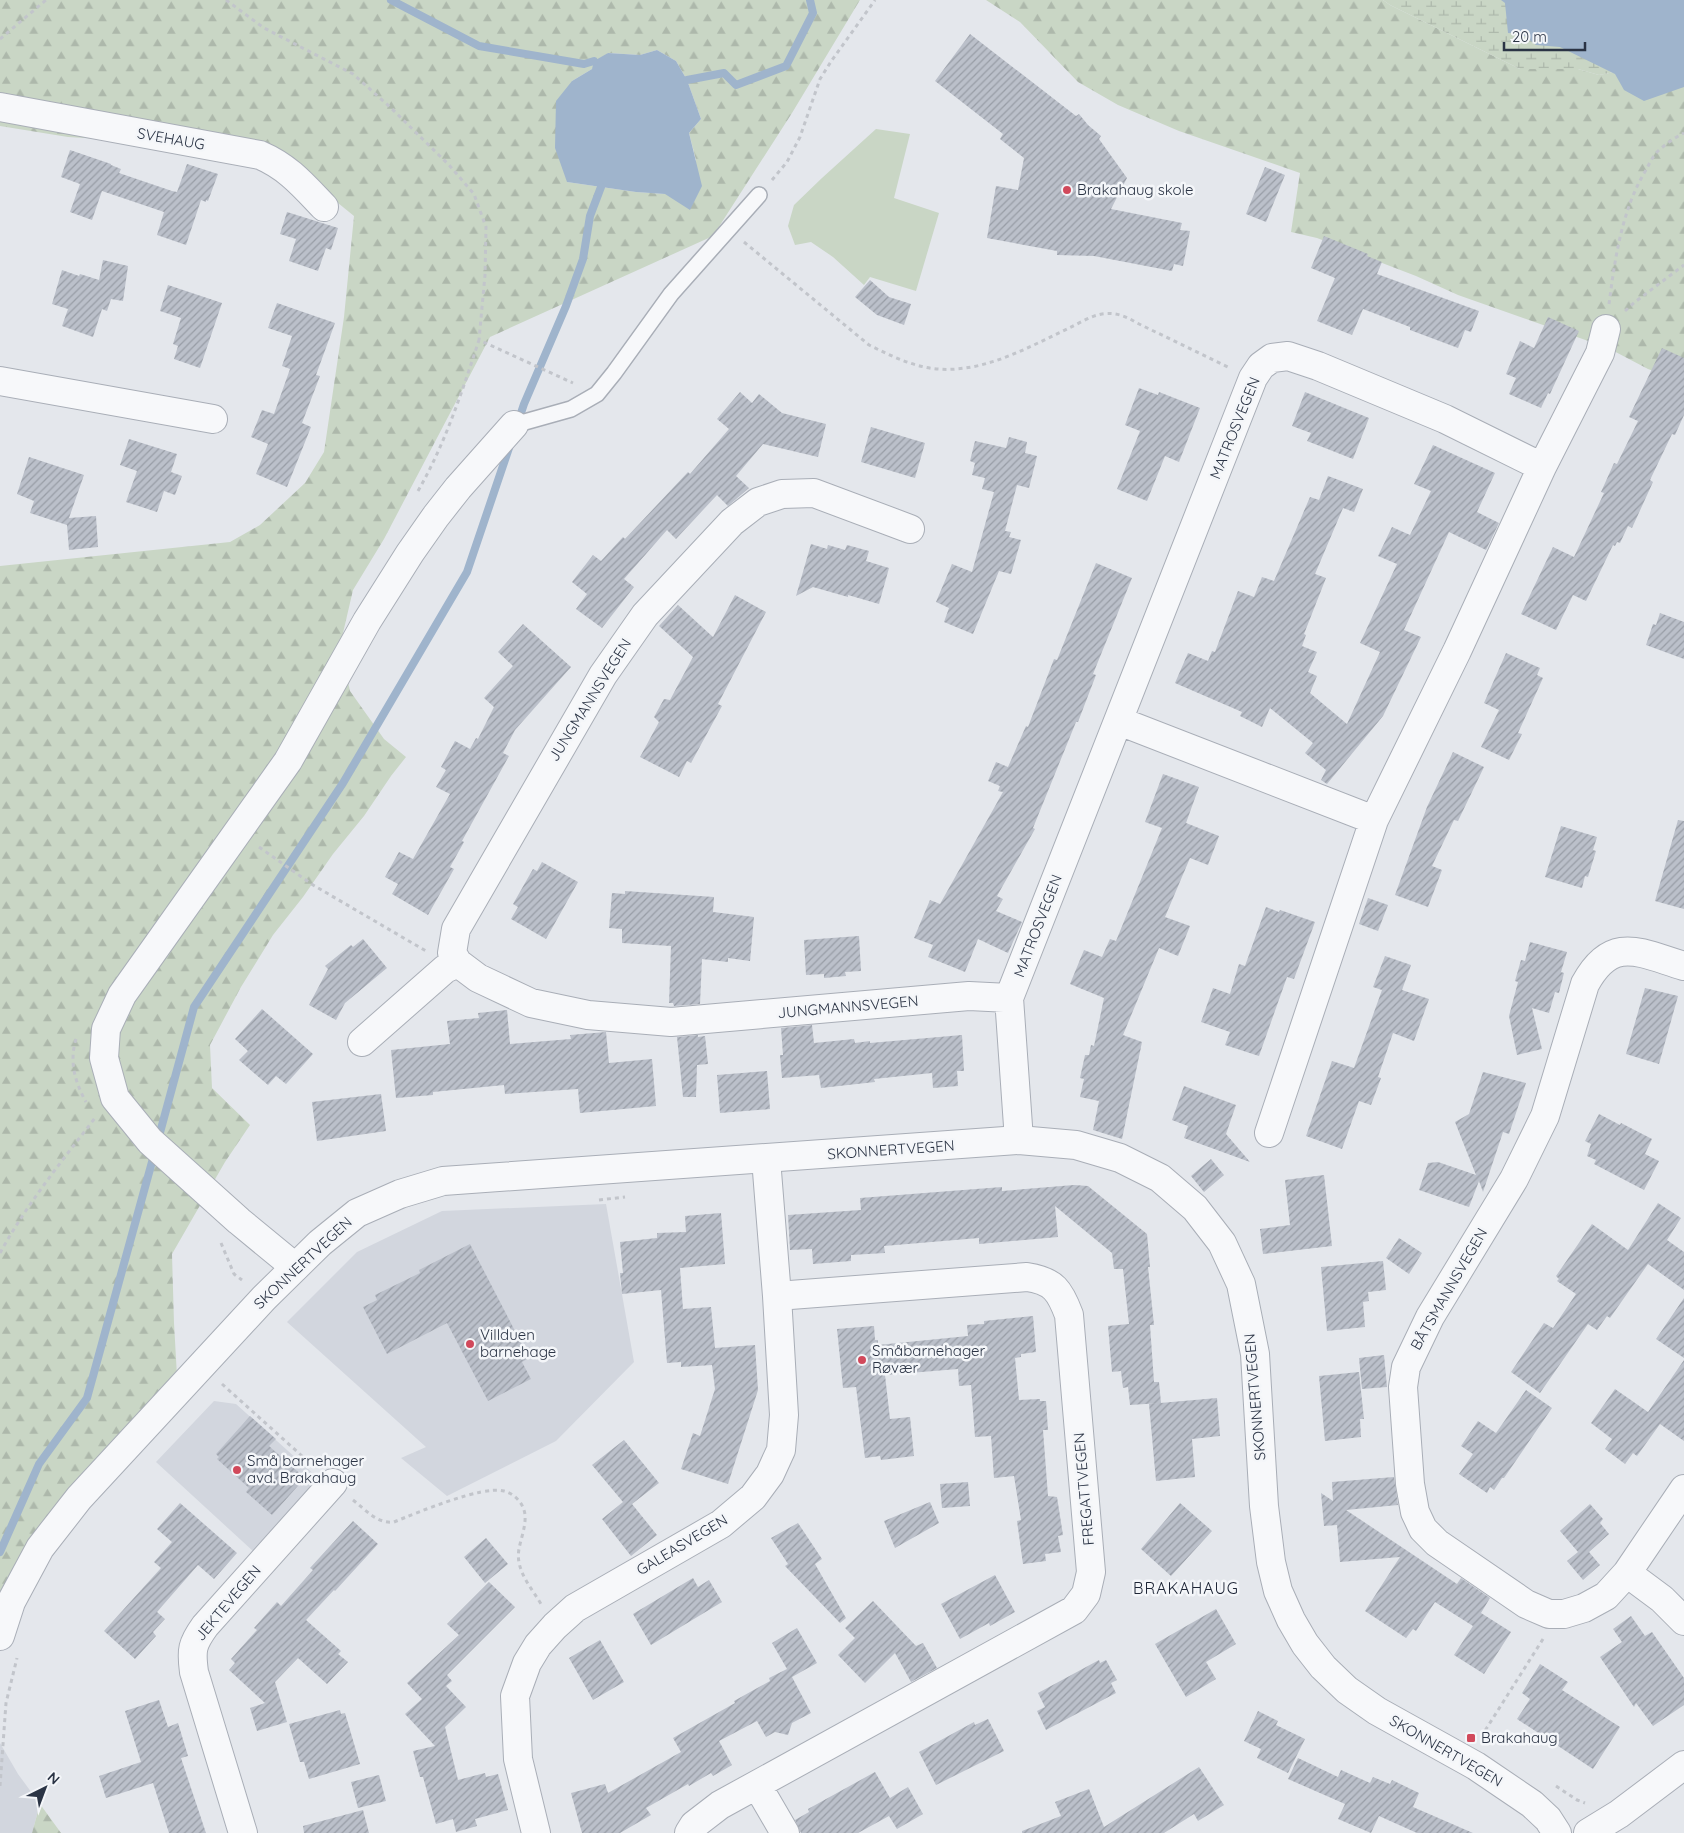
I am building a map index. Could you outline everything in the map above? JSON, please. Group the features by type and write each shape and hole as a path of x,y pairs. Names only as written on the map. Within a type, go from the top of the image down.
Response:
{"street":[{"name":"SVEHAUG","path":"0,107 260,155 274,161 292,173 324,207"},
{"path":"1270,1134 1374,820 1458,650 1542,467 1600,353 1606,329"},
{"name":"MATROSVEGEN","path":"1019,1140 1009,998 1253,378 1261,366 1272,358 1288,356 1318,366 1445,419 1542,467"},
{"path":"0,381 213,419"},
{"path":"295,1267 150,1141 115,1098 104,1058 106,1029 122,996 288,761 367,621 410,553 458,488 514,425"},
{"name":"JUNGMANNSVEGEN","path":"910,528 814,494 782,494 758,502 732,522 645,615 603,674 456,929 452,966 531,1003 588,1015 670,1022 969,996 1009,998"},
{"path":"1119,721 1374,820"},
{"name":"BÅTSMANNSVEGEN","path":"1549,1614 1526,1604 1437,1543 1423,1529 1415,1512 1410,1484 1403,1387 1406,1367 1430,1317 1530,1149 1546,1116 1585,984 1594,968 1607,956 1621,951 1638,952 1684,966"},
{"path":"362,1042 452,966"},
{"name":"SKONNERTVEGEN","path":"0,1636 11,1602 40,1548 79,1498 264,1298 295,1267 357,1213 400,1194 443,1181 1019,1140 1076,1145 1120,1158 1160,1178 1195,1208 1222,1243 1241,1284 1254,1354 1264,1506 1271,1562 1278,1592 1305,1644 1323,1667 1347,1690 1377,1711 1476,1766 1516,1793 1532,1804 1548,1819 1557,1833"},
{"name":"GALEASVEGEN","path":"536,1833 518,1759 515,1696 527,1663 538,1644 575,1608 721,1524 753,1497 770,1474 781,1450 784,1415 766,1159"},
{"name":"FREGATTVEGEN","path":"689,1833 694,1825 720,1805 1074,1610 1086,1594 1091,1572 1069,1315 1062,1298 1054,1286 1042,1279 1027,1277 777,1296"},
{"name":"JEKTEVEGEN","path":"243,1833 194,1672 191,1655 194,1641 205,1626 333,1483"},
{"path":"1549,1614 1564,1614 1584,1608 1606,1596 1627,1573 1684,1490"},
{"path":"1627,1573 1662,1599 1684,1621"},
{"path":"1588,1833 1619,1814 1684,1764"},
{"path":"757,1785 784,1833"}],"lane":[{"path":"514,425 571,409 596,394 614,373 671,294 759,195"}],"path":[{"path":"0,38 46,0"},
{"path":"226,0 264,28 354,74 449,165 474,194 486,227 479,340"},
{"path":"759,195 787,162 800,137 820,79 875,0"},
{"path":"1606,329 1614,266 1626,214 1636,185 1655,155 1672,140 1684,133"},
{"path":"729,230 870,345 892,357 914,365 933,369 956,370 987,364 1013,354 1093,316 1112,313 1129,318 1137,324 1253,378"},
{"path":"1606,329 1635,302 1684,266"},
{"path":"238,833 313,885 452,966"},
{"path":"0,1253 32,1200 95,1118"},
{"path":"221,1383 333,1483 376,1518 394,1522 444,1503 484,1491 502,1490 515,1496 523,1506 525,1514 518,1552 518,1563 522,1573 555,1626"},
{"path":"1480,1739 1543,1641 1549,1628 1549,1614"},
{"path":"1549,1782 1577,1800 1590,1805"}],"shaded area":[{"name":"Villduen barnehage","path":"606,1204 634,1362 556,1441 447,1496 401,1458 426,1447 287,1322 357,1252 442,1211"},
{"name":"Små barnehager avd. Brakahaug","path":"214,1401 236,1404 318,1478 254,1552 156,1462"},
{"path":"0,1743 18,1774 40,1804 32,1833 0,1833"}],"green space":[{"path":"0,0 860,0 792,113 713,236 490,337 384,539 353,590 340,646 350,691 384,739 406,757 364,816 333,854 273,935 241,987 210,1045 212,1088 250,1125 225,1162 172,1254 178,1394 0,1616 0,566 230,542 260,525 305,483 324,452 344,317 354,216 306,177 133,141 68,137 0,126","holes":["657,50 676,61 687,80 701,119 689,133 696,160 665,194 636,192 567,182 572,81 592,69 608,53 640,55"]},
{"path":"986,0 1383,0 1520,69 1578,69 1599,75 1661,63 1684,74 1684,382 1648,369 1608,348 1458,295 1416,276 1317,238 1291,232 1300,173 1179,131 1118,105 1078,82 1020,22"},
{"path":"1383,0 1526,0 1661,63 1599,75 1578,69 1520,69"},
{"path":"876,129 910,134 894,198 939,213 916,291 870,277 864,285 833,257 811,242 795,245 788,226 794,205"},
{"path":"40,1804 61,1833 32,1833"}],"water":[{"path":"1501,0 1684,0 1684,87 1644,101 1624,90 1615,74 1560,47 1536,45 1522,34 1508,33 1505,3"},
{"path":"657,50 676,61 687,80 701,119 689,133 702,186 690,210 665,194 636,192 567,182 555,148 556,101 572,81 592,69 594,61 608,53 640,55"}],"building":[{"path":"970,34 1076,116 1079,114 1101,136 1099,139 1127,178 1111,209 1182,223 1180,230 1190,231 1183,266 1174,264 1172,271 1094,256 1057,255 1057,251 987,238 996,186 1018,190 1024,158 1000,139 1003,134 935,81"},
{"path":"70,150 111,164 121,169 119,173 177,192 187,164 218,174 208,201 201,200 186,245 157,235 164,212 102,191 92,220 70,212 80,184 61,177"},
{"path":"1265,167 1285,175 1266,222 1246,214"},
{"path":"287,212 338,228 331,250 326,248 318,271 289,261 296,239 280,234"},
{"path":"1324,236 1368,254 1367,256 1382,262 1377,274 1479,311 1471,332 1465,330 1458,348 1410,330 1410,327 1363,309 1352,335 1317,321 1335,278 1311,268"},
{"path":"103,260 128,266 123,301 111,299 107,311 102,309 93,337 62,326 68,309 52,304 62,270 99,280"},
{"path":"870,280 889,297 911,304 904,325 877,315 855,297"},
{"path":"168,285 222,303 200,368 174,359 178,346 173,344 181,318 160,311"},
{"path":"277,303 335,323 316,375 320,376 302,423 311,427 287,487 256,474 268,444 251,437 262,410 274,414 290,369 282,366 292,336 268,328"},
{"path":"1548,317 1579,331 1550,394 1548,393 1541,408 1509,394 1516,378 1506,374 1520,341 1534,348"},
{"path":"1662,348 1684,358 1684,415 1675,435 1672,434 1650,480 1653,482 1632,528 1628,526 1620,543 1617,542 1615,546 1613,545 1586,601 1573,595 1556,630 1521,614 1553,547 1574,557 1604,493 1601,492 1614,463 1617,464 1638,421 1629,417"},
{"path":"1139,388 1158,395 1159,392 1200,408 1179,462 1165,456 1147,501 1117,489 1140,431 1125,425"},
{"path":"740,392 752,403 759,394 782,413 826,424 818,457 763,444 736,476 749,488 728,506 717,495 676,539 667,530 624,579 634,587 602,628 576,609 587,594 572,582 593,555 601,561 623,537 625,539 688,472 690,474 729,429 717,419"},
{"path":"1305,392 1369,418 1353,459 1307,441 1311,433 1292,426"},
{"path":"871,427 925,443 915,478 861,462"},
{"path":"1009,437 1027,442 1025,453 1037,456 1029,488 1017,485 1005,531 1011,532 1009,537 1021,540 1011,574 999,571 973,634 944,622 949,608 936,602 952,564 972,572 994,492 982,489 985,478 972,475 975,463 970,461 975,441 1006,448"},
{"path":"129,439 177,454 171,472 182,476 175,495 164,491 157,512 126,502 137,471 120,465"},
{"path":"1433,445 1495,473 1477,512 1499,523 1486,550 1449,532 1404,630 1421,637 1383,716 1327,784 1321,780 1326,770 1305,753 1313,743 1270,708 1262,727 1240,716 1242,712 1175,683 1188,653 1208,661 1212,651 1215,652 1238,591 1254,597 1262,577 1274,581 1310,497 1319,500 1328,476 1363,489 1354,512 1343,508 1315,574 1326,578 1304,634 1306,635 1302,646 1317,652 1308,672 1317,676 1310,693 1347,724 1380,652 1360,643 1397,564 1378,556 1392,527 1410,535 1431,491 1414,484"},
{"path":"29,457 84,475 69,518 96,516 98,547 69,550 67,525 30,513 34,501 17,494"},
{"path":"811,544 827,549 828,545 845,550 847,545 869,551 866,561 889,568 879,604 813,587 796,596"},
{"path":"1096,563 1132,578 1093,674 1096,675 1078,722 1076,722 1033,828 1035,829 997,896 1003,899 996,911 1022,922 1008,953 978,939 965,972 928,957 933,945 914,938 930,900 940,904 1003,792 998,791 1000,786 988,781 996,762 1008,767 1026,726 1028,727 1054,659 1057,660"},
{"path":"735,595 766,612 718,704 722,706 691,763 687,761 679,777 640,757 659,722 654,717 664,699 670,700 693,657 659,626 678,605 713,637"},
{"path":"1660,613 1684,622 1684,659 1646,645 1653,624 1656,625"},
{"path":"523,624 571,667 515,730 503,753 509,756 462,841 464,842 450,867 454,869 428,915 392,894 398,884 385,877 399,852 413,859 450,794 436,787 446,770 441,767 455,741 470,749 476,738 478,739 494,707 484,698 513,666 498,652"},
{"path":"1506,653 1540,668 1537,675 1543,678 1518,733 1522,734 1509,760 1481,747 1499,710 1484,703"},
{"path":"1453,752 1484,767 1458,821 1454,820 1432,866 1442,870 1428,907 1395,895 1427,807"},
{"path":"1163,774 1199,787 1186,823 1219,836 1208,865 1190,858 1165,917 1190,926 1178,956 1159,948 1123,1035 1142,1042 1122,1139 1093,1130 1099,1101 1080,1097 1084,1079 1080,1078 1085,1055 1089,1055 1091,1045 1094,1046 1104,998 1070,984 1084,950 1102,957 1110,939 1116,941 1162,828 1145,822"},
{"path":"1678,820 1684,821 1684,909 1655,901"},
{"path":"1561,826 1597,837 1593,850 1596,851 1588,877 1585,876 1582,888 1545,877"},
{"path":"542,862 578,882 546,939 511,919 518,907 513,904 533,869 537,871"},
{"path":"625,891 714,897 713,912 754,917 750,961 728,958 728,962 702,959 700,1004 674,1006 673,1003 669,1003 671,946 622,943 622,929 609,928 612,893 625,894"},
{"path":"1368,898 1388,905 1378,931 1359,924"},
{"path":"1266,907 1315,922 1294,979 1287,977 1259,1056 1225,1045 1230,1032 1201,1022 1213,988 1230,994 1239,964 1245,966"},
{"path":"859,936 861,971 845,972 846,976 824,978 824,974 806,975 804,940"},
{"path":"363,939 387,968 345,1003 336,1020 309,1005 328,969 325,966 351,945 353,947"},
{"path":"1530,942 1567,952 1561,972 1564,973 1559,993 1555,992 1549,1013 1532,1008 1542,1049 1517,1055 1509,1016 1518,982 1515,981 1521,960 1525,961"},
{"path":"1385,956 1411,965 1402,990 1429,999 1414,1041 1393,1033 1378,1077 1381,1078 1371,1105 1359,1101 1342,1149 1306,1136 1332,1061 1354,1068 1382,990 1373,987"},
{"path":"1645,988 1678,996 1659,1064 1626,1054"},
{"path":"262,1009 313,1054 286,1084 276,1076 268,1085 239,1060 248,1051 235,1039"},
{"path":"507,1010 510,1044 571,1039 570,1035 606,1032 609,1063 652,1059 656,1106 580,1113 578,1089 505,1094 504,1085 433,1092 433,1095 396,1098 391,1050 450,1044 447,1021 479,1018 478,1013"},
{"path":"812,1025 814,1043 854,1039 855,1043 870,1041 870,1043 962,1035 964,1071 957,1071 958,1086 933,1088 932,1073 874,1079 875,1082 821,1088 819,1075 782,1078 780,1055 783,1055 781,1028"},
{"path":"698,1035 698,1037 705,1036 708,1064 697,1065 696,1097 683,1097 677,1037"},
{"path":"767,1071 770,1109 720,1113 717,1075"},
{"path":"1483,1072 1526,1083 1509,1134 1503,1132 1483,1192 1479,1181 1469,1207 1419,1190 1428,1163 1438,1162 1476,1175 1455,1122 1469,1114"},
{"path":"1184,1086 1236,1105 1226,1134 1250,1162 1184,1138 1188,1126 1172,1120"},
{"path":"381,1094 386,1131 317,1141 312,1102"},
{"path":"1599,1114 1652,1139 1645,1154 1659,1161 1644,1190 1594,1164 1596,1160 1587,1156 1591,1144 1585,1141"},
{"path":"1211,1159 1224,1175 1204,1192 1191,1176"},
{"path":"1324,1175 1332,1246 1263,1254 1260,1229 1290,1225 1285,1180"},
{"path":"1074,1185 1088,1186 1147,1234 1150,1267 1148,1267 1154,1325 1150,1325 1154,1382 1159,1382 1161,1403 1130,1405 1128,1387 1123,1388 1121,1371 1112,1372 1108,1326 1129,1324 1123,1269 1114,1269 1112,1253 1055,1206 1058,1237 979,1244 979,1238 884,1246 885,1253 851,1255 851,1261 813,1264 812,1249 790,1250 788,1215 861,1210 860,1198 1002,1187 1002,1191"},
{"path":"1658,1203 1681,1218 1667,1240 1684,1252 1684,1290 1648,1264 1610,1318 1607,1316 1597,1330 1588,1324 1540,1393 1511,1372 1544,1323 1553,1328 1576,1294 1557,1281 1559,1279 1556,1276 1592,1224 1628,1250"},
{"path":"721,1213 725,1264 680,1268 683,1309 711,1307 715,1348 755,1345 758,1390 728,1484 681,1469 693,1433 700,1436 715,1389 712,1365 681,1367 681,1362 667,1363 661,1290 622,1294 620,1273 623,1273 620,1242 657,1238 657,1233 686,1232 685,1216"},
{"path":"1399,1238 1422,1253 1409,1274 1386,1258"},
{"path":"470,1244 529,1358 522,1362 531,1379 488,1401 447,1323 387,1354 363,1307 377,1300 375,1295 420,1273 419,1270"},
{"path":"1383,1261 1386,1290 1368,1292 1369,1301 1363,1302 1365,1327 1327,1331 1321,1267"},
{"path":"1684,1298 1684,1358 1656,1339"},
{"path":"1033,1316 1036,1352 1021,1354 1021,1357 1015,1358 1019,1400 1040,1399 1040,1401 1046,1401 1048,1430 1043,1430 1048,1496 1057,1497 1063,1535 1058,1536 1061,1552 1045,1554 1046,1561 1023,1564 1017,1521 1021,1520 1014,1476 994,1478 991,1436 975,1437 971,1385 959,1386 958,1369 885,1375 890,1419 910,1417 914,1456 881,1460 880,1456 865,1458 856,1387 843,1388 837,1329 874,1326 875,1340 878,1340 878,1345 968,1336 967,1325 984,1324 984,1321"},
{"path":"1384,1355 1387,1387 1362,1389 1359,1358"},
{"path":"1684,1360 1684,1441 1660,1424 1637,1456 1633,1453 1625,1464 1605,1449 1612,1439 1591,1423 1615,1389 1648,1412"},
{"path":"1359,1372 1364,1419 1360,1419 1361,1437 1325,1441 1319,1376"},
{"path":"1526,1390 1552,1408 1504,1478 1502,1478 1494,1490 1490,1487 1487,1493 1459,1474 1473,1454 1461,1446 1478,1421 1496,1433"},
{"path":"1217,1398 1220,1436 1192,1439 1195,1477 1156,1481 1149,1404"},
{"path":"250,1416 276,1439 269,1446 305,1478 272,1515 246,1492 249,1488 217,1459 219,1457 216,1454"},
{"path":"624,1440 659,1483 632,1504 657,1535 631,1556 602,1519 623,1502 592,1465"},
{"path":"1394,1477 1398,1505 1346,1510 1457,1584 1461,1578 1490,1598 1481,1613 1511,1632 1484,1674 1454,1655 1473,1626 1435,1602 1416,1631 1413,1629 1406,1638 1365,1611 1400,1557 1340,1562 1337,1525 1324,1526 1321,1493 1333,1501 1332,1482"},
{"path":"968,1482 970,1506 942,1508 940,1484"},
{"path":"930,1502 939,1523 895,1548 884,1521"},
{"path":"180,1503 237,1553 214,1579 198,1565 157,1612 165,1619 153,1632 156,1636 135,1659 104,1631 161,1568 154,1562 172,1542 157,1529"},
{"path":"1180,1503 1212,1531 1171,1576 1141,1549"},
{"path":"1590,1504 1603,1519 1600,1523 1609,1534 1589,1552 1600,1565 1583,1580 1567,1561 1578,1552 1560,1531"},
{"path":"353,1521 378,1544 306,1620 341,1651 338,1654 348,1662 327,1684 298,1658 275,1682 287,1722 257,1731 250,1708 265,1703 229,1670 235,1663 231,1659 257,1630 254,1628 277,1602 281,1606 313,1570 310,1568"},
{"path":"798,1523 822,1559 815,1564 846,1618 840,1623 785,1566 788,1564 771,1538"},
{"path":"486,1538 508,1564 485,1583 464,1557"},
{"path":"995,1575 1015,1612 990,1626 989,1623 960,1639 941,1604"},
{"path":"693,1578 698,1587 709,1580 722,1602 651,1645 633,1614"},
{"path":"489,1582 515,1607 447,1675 452,1681 446,1686 466,1707 445,1727 458,1780 485,1773 486,1777 498,1774 508,1810 475,1819 477,1826 456,1832 453,1819 436,1824 423,1777 420,1777 413,1751 435,1746 405,1714 422,1699 407,1683 459,1635 447,1624"},
{"path":"873,1601 916,1646 923,1643 937,1668 911,1682 895,1653 865,1683 838,1655 855,1638 845,1628"},
{"path":"1216,1609 1236,1644 1206,1662 1216,1679 1186,1697 1155,1644"},
{"path":"1631,1616 1645,1636 1652,1632 1684,1678 1684,1705 1653,1726 1636,1703 1634,1707 1600,1657 1622,1642 1613,1629"},
{"path":"797,1628 817,1663 792,1677 811,1713 792,1723 788,1735 775,1732 766,1737 757,1721 719,1741 732,1765 713,1776 711,1773 689,1786 688,1784 646,1808 651,1815 620,1833 582,1833 571,1793 605,1784 608,1793 681,1752 673,1738 735,1703 734,1701 770,1681 769,1678 787,1669 772,1643"},
{"path":"600,1640 624,1682 593,1700 569,1658"},
{"path":"1099,1660 1100,1663 1106,1660 1117,1680 1111,1683 1116,1693 1046,1730 1037,1711 1045,1707 1038,1693"},
{"path":"1540,1664 1568,1682 1562,1690 1620,1727 1593,1769 1517,1719 1530,1699 1522,1693"},
{"path":"159,1700 168,1727 178,1723 188,1756 181,1758 206,1833 169,1833 153,1783 106,1798 99,1776 141,1762 125,1711"},
{"path":"340,1710 341,1714 345,1713 360,1764 309,1779 304,1762 300,1762 289,1724"},
{"path":"1258,1711 1278,1721 1276,1725 1305,1739 1288,1773 1257,1758 1261,1749 1244,1741"},
{"path":"988,1719 1004,1751 936,1785 919,1752 974,1722 975,1725"},
{"path":"1298,1758 1338,1777 1341,1770 1370,1783 1373,1777 1390,1784 1392,1780 1419,1793 1413,1807 1473,1833 1417,1833 1379,1816 1371,1833 1338,1819 1345,1804 1288,1779"},
{"path":"1199,1767 1224,1805 1198,1821 1194,1814 1164,1833 1022,1833 1022,1831 1061,1816 1055,1802 1089,1789 1104,1827"},
{"path":"875,1772 890,1798 908,1787 923,1814 897,1829 889,1816 858,1833 801,1833 795,1820 809,1812 808,1809"},
{"path":"379,1775 386,1801 358,1808 351,1782"},
{"path":"363,1810 369,1833 304,1833 303,1826"}],"waterway":[{"path":"391,0 479,46 584,64 594,61"},
{"path":"687,80 724,73 736,85 786,66 813,13 810,0"},
{"path":"518,422 566,306 583,259 590,216 601,187"},
{"path":"158,1140 194,1007 343,783 467,572 510,445"},
{"path":"0,1552 39,1464 87,1398 155,1151"}],"place":[{"name":"Brakahaug skole","path":"1067,190"},
{"name":"Villduen barnehage","path":"470,1344"},
{"name":"Småbarnehager Røvær","path":"862,1360"},
{"name":"Små barnehager avd. Brakahaug","path":"237,1470"},
{"name":"Brakahaug","path":"1471,1738"}],"district":[{"name":"BRAKAHAUG","path":"1186,1588"}]}
